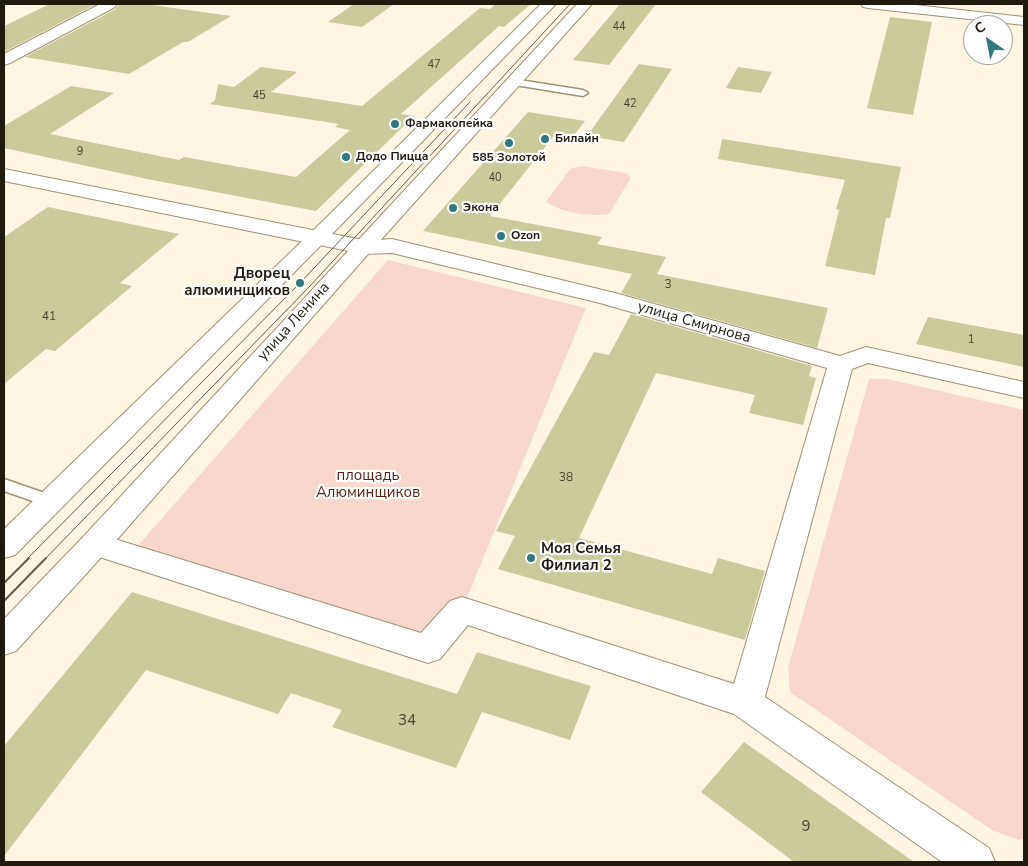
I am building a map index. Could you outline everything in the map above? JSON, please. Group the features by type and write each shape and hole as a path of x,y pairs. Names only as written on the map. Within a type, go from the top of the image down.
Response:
{"street":[{"path":"4,60 110,4"},
{"path":"4,547 318,237 549,4"},
{"name":"улица Ленина","path":"4,641 95,544 585,4"},
{"path":"868,4 1024,21"},
{"name":"улица Смирнова","path":"4,175 363,247 392,246 607,298 841,364"},
{"path":"746,703 841,364 866,355 1024,390"},
{"path":"95,544 428,649 462,610 746,703 975,862"}],"lane":[{"path":"513,82 583,93"},
{"path":"4,485 50,501"}],"green space":[{"path":"581,166 626,173 631,178 609,214 576,213 560,209 546,202 570,169"},
{"name":"площадь Алюминщиков","path":"388,260 586,308 462,610 428,649 135,549"},
{"path":"869,379 887,379 1024,410 1024,838 1019,840 992,830 790,692 788,668"}],"building":[{"path":"50,4 96,4 4,52 4,26"},
{"path":"119,4 145,4 231,16 129,74 25,57 116,9"},
{"path":"354,4 394,4 362,27 328,22"},
{"path":"496,4 531,4 504,27 499,26 401,114 414,116 316,211 147,179 4,148 4,126 71,86 114,93 50,134 179,160 184,157 296,177 350,130 335,127 339,124 210,104 215,100 218,84 234,87 261,67 297,72 271,92 362,106 480,8 490,9"},
{"path":"620,4 656,4 609,65 573,60"},
{"path":"890,17 932,22 913,115 867,108"},
{"path":"639,64 672,69 624,142 587,136"},
{"path":"738,67 772,72 761,93 726,88"},
{"path":"528,112 585,121 570,140 553,137 490,216 602,237 597,244 666,257 657,274 828,308 817,348 621,293 632,274 423,231"},
{"path":"722,139 901,167 890,218 886,218 875,275 825,266 839,210 836,209 845,180 718,159"},
{"path":"48,207 179,234 120,283 132,286 55,351 46,349 4,384 4,237"},
{"path":"631,314 812,366 809,376 816,378 803,425 749,413 755,395 656,373 579,538 712,574 718,558 765,571 745,640 498,569 515,536 496,531 594,352 609,355"},
{"path":"928,317 1024,335 1024,367 916,344"},
{"path":"132,592 457,694 477,652 591,686 570,740 482,712 456,768 332,727 342,710 291,693 278,714 146,670 4,856 4,746"},
{"path":"744,742 914,862 794,862 701,792"}],"tram line":[{"path":"45,559 309,287 570,4"},
{"path":"27,559 300,283 470,102"},
{"path":"4,583 29,558"},
{"path":"4,601 46,558"}],"place":[{"name":"Фармакопейка","path":"395,124"},
{"name":"Билайн","path":"545,139"},
{"name":"585 Золотой","path":"509,143"},
{"name":"Додо Пицца","path":"346,157"},
{"name":"Экона","path":"453,208"},
{"name":"Ozon","path":"501,236"},
{"name":"Дворец алюминщиков","path":"300,283"},
{"name":"Моя Семья Филиал 2","path":"531,558"}]}
